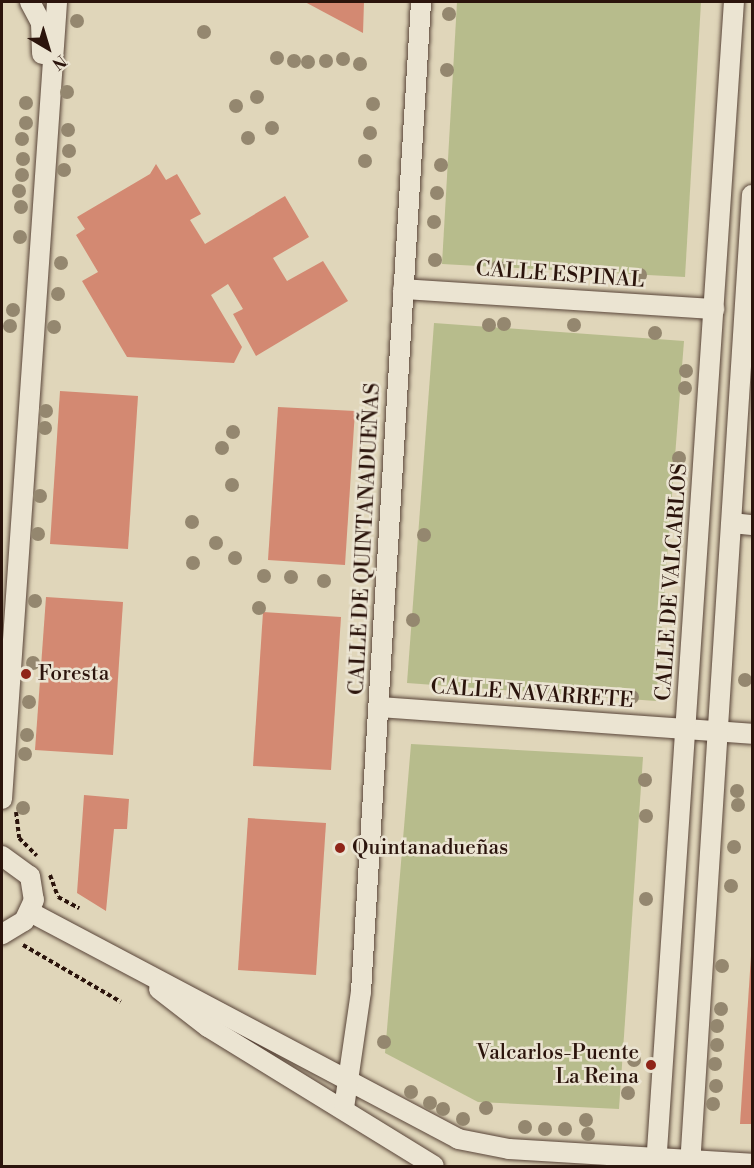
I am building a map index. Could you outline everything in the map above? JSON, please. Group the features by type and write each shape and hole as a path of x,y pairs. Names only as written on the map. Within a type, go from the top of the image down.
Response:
{"street":[{"path":"30,2 41,23 44,141"},
{"path":"9,799 44,141 57,2"},
{"name":"CALLE DE QUINTANADUEÑAS","path":"344,1108 351,1079 379,707 421,2"},
{"name":"CALLE DE VALCARLOS","path":"656,1163 734,2"},
{"path":"690,1163 753,195"},
{"name":"CALLE ESPINAL","path":"403,289 714,309"},
{"path":"740,419 753,389"},
{"path":"732,523 753,525"},
{"name":"CALLE NAVARRETE","path":"379,707 753,734"},
{"path":"2,855 30,876 30,912 7,940"},
{"path":"30,912 133,970 351,1079 409,1117 458,1139 509,1149 656,1163 753,1164"},
{"path":"133,970 208,1027 344,1108 434,1167"}],"path":[{"path":"9,799 19,838 39,858 58,897 79,908"},
{"path":"7,940 25,944 121,1002"}],"green space":[{"path":"457,2 701,2 685,277 442,264"},
{"path":"434,323 684,341 656,701 407,683"},
{"path":"411,744 643,757 619,1109 478,1102 385,1053"}],"building":[{"path":"305,2 364,2 363,33"},
{"path":"156,164 166,180 177,174 201,214 190,220 205,244 285,196 309,237 273,258 287,281 323,261 348,301 256,356 233,314 243,309 228,284 211,295 242,347 234,363 127,357 82,281 98,272 76,235 85,229 77,217 150,174"},
{"path":"60,391 138,396 128,549 50,544"},
{"path":"278,407 355,411 345,565 268,560"},
{"path":"46,597 123,602 113,755 35,750"},
{"path":"263,612 341,617 331,770 253,766"},
{"path":"84,795 129,799 127,829 114,829 106,911 77,893"},
{"path":"248,818 326,823 316,975 238,970"},
{"path":"751,956 752,1124 740,1124"}],"place":[{"name":"Foresta","path":"26,674"},
{"name":"Quintanadueñas","path":"340,848"},
{"name":"Valcarlos-Puente La Reina","path":"651,1065"}]}
